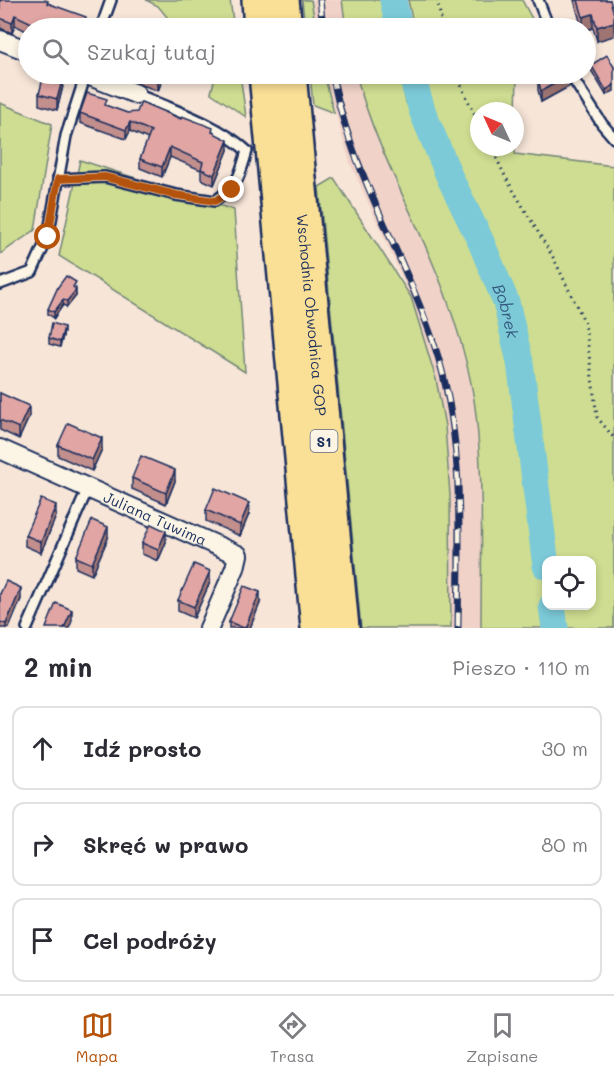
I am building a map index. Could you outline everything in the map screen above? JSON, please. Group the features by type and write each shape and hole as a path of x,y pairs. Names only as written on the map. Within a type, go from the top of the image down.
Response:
{"highway":[{"path":"259,0 260,18"},
{"path":"282,0 284,18"},
{"name":"Wschodnia Obwodnica GOP","path":"268,84 295,255 342,628"},
{"name":"Wschodnia Obwodnica GOP","path":"289,84 295,255 318,628"}],"street":[{"path":"0,40 18,47"},
{"path":"111,84 136,94"},
{"name":"Juliana Tuwima","path":"0,449 238,555 235,568 209,628"}],"lane":[{"path":"105,18 111,0"},
{"path":"538,0 545,18"},
{"path":"0,284 32,272 48,237 66,136 83,84"},
{"path":"576,84 602,124 614,138"},
{"path":"58,179 105,177 176,195 215,201 232,190 241,172 247,150 235,140 201,122 136,94"},
{"path":"27,628 88,488"}],"path":[{"path":"437,0 441,18"},
{"path":"461,84 470,104"},
{"path":"495,156 554,259 585,323 597,417 614,438"}],"shaded area":[{"path":"311,0 342,0 345,18 314,18"},
{"path":"327,84 359,84 379,145 449,305 466,365 476,413 481,484 483,537 481,628 451,628 450,495 445,426 436,379 411,297 350,163"}],"green space":[{"path":"146,0 230,0 233,18 168,18 158,6"},
{"path":"302,0 311,0 314,18 304,18"},
{"path":"342,0 382,0 386,18 345,18"},
{"path":"408,0 522,0 532,18 412,18"},
{"path":"213,84 241,84 246,117 211,93"},
{"path":"311,84 327,84 334,113 313,105"},
{"path":"359,84 402,84 406,102 436,170 458,165 433,109 426,84 517,84 516,102 470,102 470,156 524,155 614,166 614,628 481,628 480,468 476,415 469,373 458,332 438,276 388,162"},
{"path":"0,103 52,124 35,230 0,254"},
{"path":"80,160 234,210 245,372 59,256"},
{"path":"334,178 411,297 436,379 445,426 450,495 451,628 361,628 319,187"}],"building":[{"path":"0,0 45,0 48,1 47,3 86,17 21,18 15,15 12,23 0,18"},
{"path":"578,0 610,0 614,22 597,27 593,14 583,17"},
{"path":"607,55 614,67 614,85 606,90 596,73 596,62"},
{"path":"42,84 61,84 57,99 39,94"},
{"path":"539,84 554,84 541,91"},
{"path":"87,93 107,99 105,105 127,113 137,112 141,102 181,119 182,116 213,128 212,132 228,140 214,175 201,169 203,162 170,147 162,167 140,159 151,131 130,122 126,130 80,113"},
{"path":"66,276 76,282 73,287 76,290 67,301 63,300 54,312 48,309"},
{"path":"52,323 64,327 60,342 49,338"},
{"path":"0,393 29,406 19,428 0,420"},
{"path":"68,423 102,438 92,460 58,445"},
{"path":"141,456 175,470 166,493 132,478"},
{"path":"215,488 249,503 240,525 206,510"},
{"path":"41,499 56,505 41,542 25,535"},
{"path":"92,520 108,527 92,564 76,557"},
{"path":"151,524 166,531 158,550 142,543"},
{"path":"194,564 210,571 194,607 178,600"},
{"path":"6,581 21,588 6,624 0,622 0,594"},
{"path":"244,586 260,592 245,628 229,622"},
{"path":"56,603 72,610 64,628 46,628"}],"waterway":[{"name":"Bobrek","path":"393,0 397,18"},
{"name":"Bobrek","path":"414,84 423,113 450,178 481,242 506,302 520,362 545,556"},
{"name":"Bobrek","path":"553,610 555,628"}],"railway":[{"path":"320,0 322,18"},
{"path":"335,84 354,152 418,302 444,378 451,414 458,485 458,628"}],"route":[{"path":"48,237 58,179 105,177 176,195 215,201 232,190"}]}
